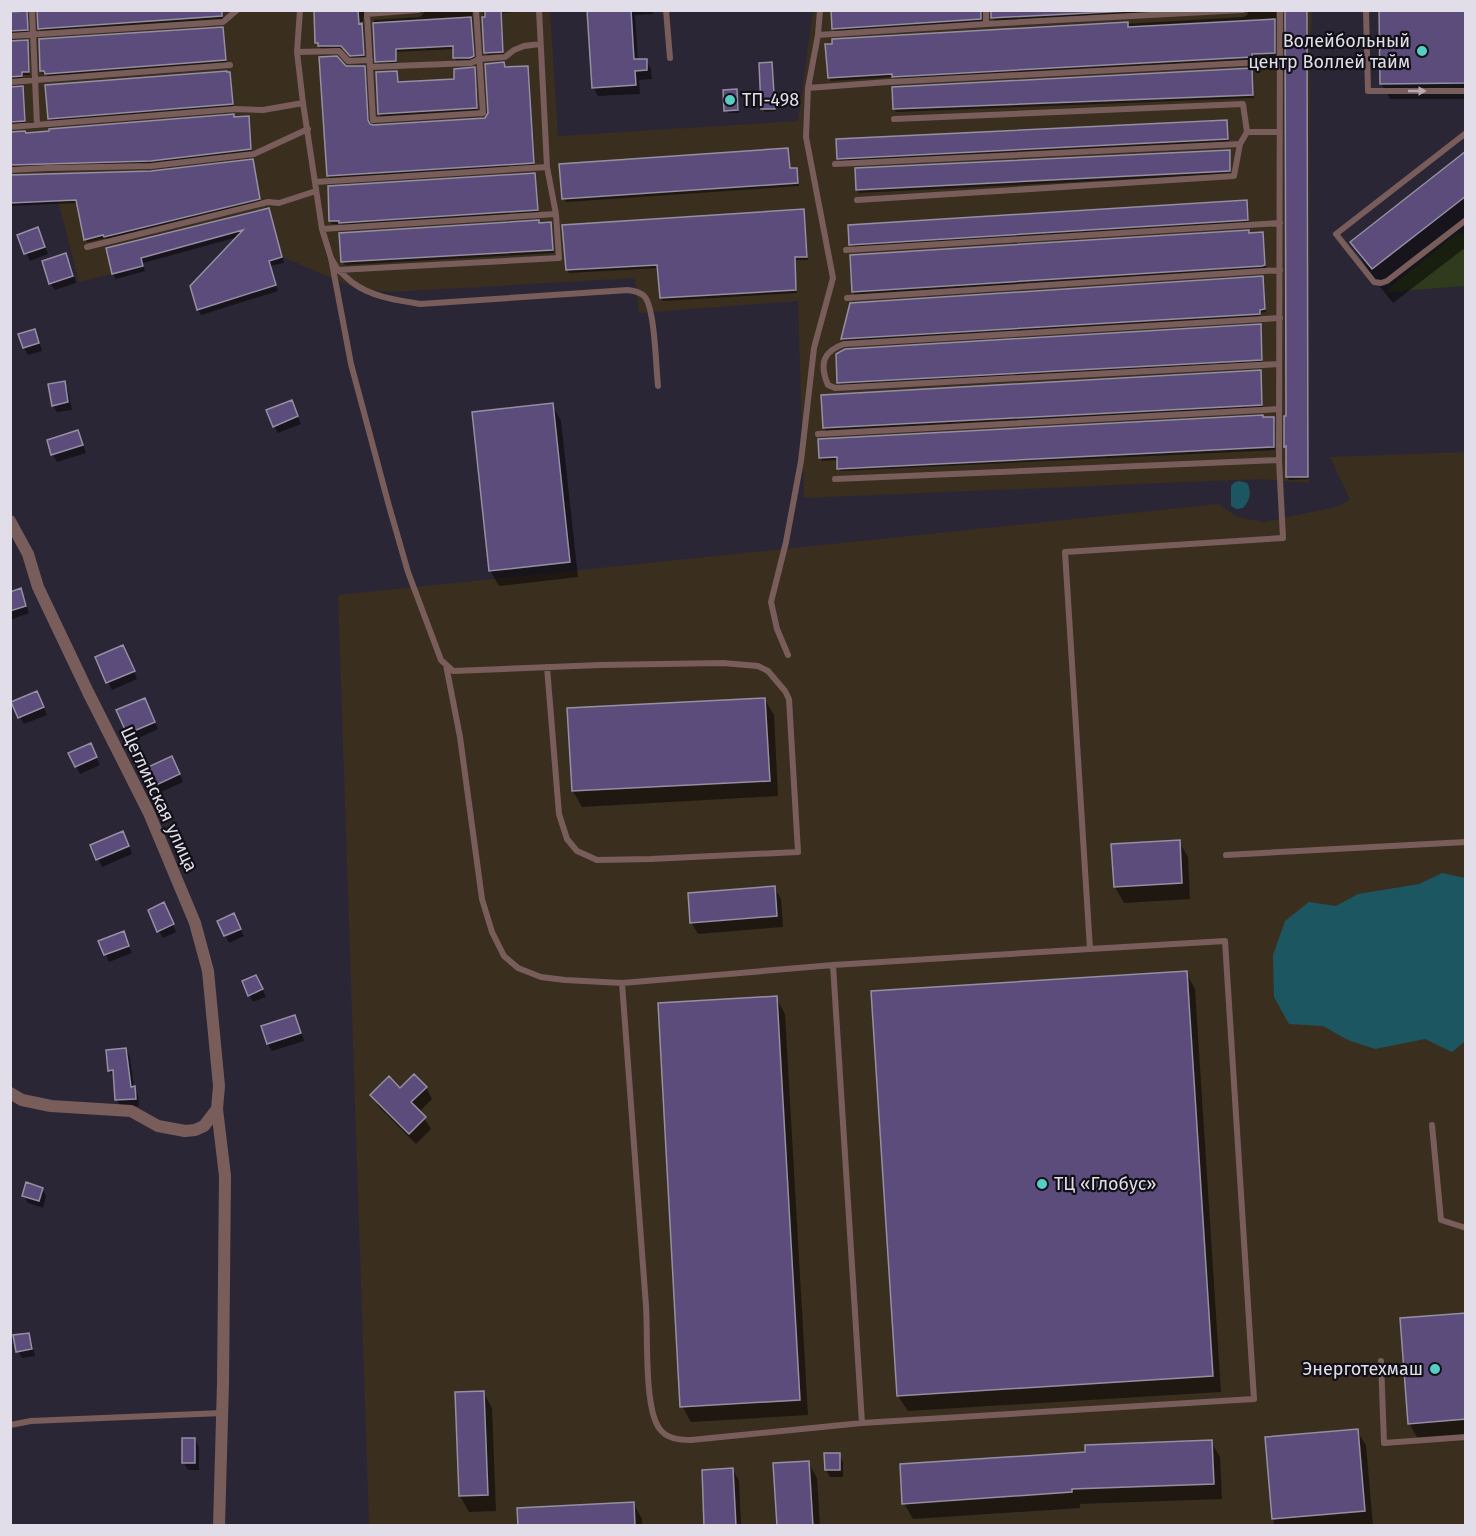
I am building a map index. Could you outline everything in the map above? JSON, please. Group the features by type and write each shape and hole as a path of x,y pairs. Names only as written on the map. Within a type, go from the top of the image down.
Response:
{"street":[{"name":"Щеглинская улица","path":"10,521 28,554 38,587 149,813 195,923 208,971 219,1086 217,1109 225,1176 219,1526"},
{"path":"10,1092 22,1100 51,1106 131,1112 158,1126 185,1131 204,1126 217,1109"}],"lane":[{"path":"32,10 38,125"},
{"path":"10,36 223,22 237,10"},
{"path":"300,10 297,52 303,104 322,229 331,258 351,364 408,572 441,660 453,671 546,668 723,663 758,666 768,671 789,699 798,852 651,860 597,860 577,851 567,839 560,814 546,668"},
{"path":"418,10 367,14 373,120 483,113 476,10"},
{"path":"338,270 559,258 556,214 547,167 539,10"},
{"path":"666,10 670,58"},
{"path":"788,655 777,629 771,602 786,542 801,461 814,348 833,278 806,137 808,88 818,35 820,10"},
{"path":"986,10 986,24"},
{"path":"818,35 1243,10"},
{"path":"1090,950 1065,552 1283,538 1279,460 1280,10"},
{"path":"1366,10 1368,91 1466,91"},
{"path":"370,67 471,63 479,59 505,57 524,46 540,44"},
{"path":"297,52 339,51 348,61 370,60"},
{"path":"808,88 1280,61"},
{"path":"10,82 230,65"},
{"path":"10,127 236,109 263,110 303,104"},
{"path":"857,200 1234,176 1240,144 1247,132 1243,104 894,119"},
{"path":"10,170 151,166 254,154 308,129"},
{"path":"1247,132 1280,132"},
{"path":"1465,222 1381,284 1374,282 1336,234 1466,133"},
{"path":"835,164 1240,144"},
{"path":"315,182 547,167"},
{"path":"87,247 268,202 279,203 316,191"},
{"path":"322,229 556,214"},
{"path":"846,250 1280,223"},
{"path":"331,258 338,270 353,283 372,293 393,300 420,304 628,290 638,292 645,297 652,314 658,386"},
{"path":"847,298 1280,270"},
{"path":"1279,364 835,388 828,385 824,376 826,356 833,348 844,344 1280,318"},
{"path":"818,434 1279,409"},
{"path":"835,479 1279,460"},
{"path":"446,664 460,737 482,899 492,932 504,956 518,968 541,977 622,983 833,966 1225,941 1254,1399 862,1423 675,1440 659,1429 653,1413 649,1386 646,1310 622,983"},
{"path":"1226,855 1466,842"},
{"path":"833,966 862,1423"},
{"path":"1432,1125 1441,1220 1466,1227"},
{"path":"1381,1361 1384,1443 1466,1437"},
{"path":"10,1425 31,1421 222,1413"}],"shaded area":[{"path":"10,11 550,11 558,136 798,121 813,11 1312,11 1309,483 1259,479 804,498 798,301 639,313 635,278 392,292 357,289 283,257 269,261 259,226 141,257 143,266 79,282 58,201 11,203"},
{"path":"1457,234 1465,235 1463,248 1465,286 1387,292"},
{"path":"1465,452 1465,1525 369,1525 338,595 1219,504 1237,517 1264,522 1336,507 1350,500 1330,457"},
{"path":"1239,481 1247,483 1250,493 1243,508 1237,509 1231,506 1231,486"},
{"path":"1442,873 1465,878 1465,1041 1452,1052 1425,1039 1375,1049 1348,1040 1323,1026 1289,1024 1274,997 1273,955 1285,921 1309,902 1336,906 1358,894 1419,884"}],"building":[{"path":"37,10 222,10 222,16 38,29"},
{"path":"314,10 358,10 359,24 362,23 364,55 350,56 341,46 318,46 318,43 315,43"},
{"path":"485,10 501,10 503,52 484,53 482,17 485,17"},
{"path":"587,10 631,10 634,59 647,59 647,70 635,71 636,85 592,88"},
{"path":"831,10 981,10 981,19 832,29"},
{"path":"991,10 1128,10 1128,11 991,18"},
{"path":"1285,10 1307,10 1308,477 1286,477 1286,446 1284,447 1284,416 1286,416"},
{"name":"Волейбольный центр Воллей тайм","path":"1379,10 1466,10 1466,83 1380,84"},
{"path":"27,11 28,30 10,31 10,12"},
{"path":"471,17 474,56 470,58 453,58 453,46 396,49 396,61 375,62 373,23"},
{"path":"1275,19 1275,53 1252,54 1252,57 892,77 892,74 828,78 825,44 832,44 832,39 1128,22 1128,27"},
{"path":"223,27 226,60 45,74 44,71 40,71 39,39"},
{"path":"28,40 29,72 22,72 22,76 10,77 10,41"},
{"path":"337,56 346,66 365,66 368,120 373,125 485,118 488,113 485,64 504,62 505,67 528,66 534,163 327,176 319,57"},
{"path":"772,62 775,109 761,109 759,63"},
{"path":"475,67 477,108 378,114 376,72 397,71 398,82 454,79 454,69"},
{"path":"1252,68 1253,95 893,109 892,87"},
{"path":"230,72 233,104 48,119 45,85"},
{"path":"23,86 25,121 10,122 10,87"},
{"name":"ТП-498","path":"737,89 738,110 724,111 723,90"},
{"path":"234,114 234,117 249,116 251,149 151,161 10,165 10,132 25,131 26,133 49,131 49,129"},
{"path":"1227,120 1228,139 837,159 836,139"},
{"path":"788,148 790,168 797,168 798,183 562,199 559,164"},
{"path":"1230,150 1230,171 856,190 855,168"},
{"path":"1466,151 1466,196 1372,269 1350,242"},
{"path":"253,159 260,199 104,237 103,235 84,240 76,200 10,203 10,175 151,171"},
{"path":"535,173 538,210 339,223 339,221 329,221 328,186"},
{"path":"1247,200 1248,220 849,245 848,225"},
{"path":"269,208 282,257 269,261 276,285 197,310 190,286 243,230 141,258 143,266 112,274 106,248"},
{"path":"804,209 807,257 795,257 796,290 660,298 657,265 566,270 562,225"},
{"path":"539,220 539,223 551,222 553,250 341,262 339,233"},
{"path":"38,227 45,247 24,254 17,235"},
{"path":"1249,230 1249,233 1263,232 1265,265 852,292 850,255"},
{"path":"66,253 73,276 49,284 42,261"},
{"path":"1263,276 1265,309 1260,310 1260,314 841,339 850,303"},
{"path":"1261,324 1262,360 837,383 836,354 845,349"},
{"path":"35,329 39,343 23,348 18,334"},
{"path":"1261,370 1262,405 823,428 821,395"},
{"path":"65,381 68,402 52,406 48,384"},
{"path":"292,400 298,416 273,427 266,410"},
{"path":"553,403 570,562 489,571 472,412"},
{"path":"1263,415 1263,417 1274,417 1274,447 837,469 837,457 819,458 818,439"},
{"path":"78,430 83,445 51,455 47,440"},
{"path":"21,588 26,606 10,611 10,592"},
{"path":"123,645 135,671 106,683 95,657"},
{"path":"37,691 44,707 18,718 11,702"},
{"path":"145,698 155,722 127,734 116,710"},
{"path":"765,698 770,781 572,791 567,708"},
{"path":"91,743 97,757 75,767 68,753"},
{"path":"172,756 180,774 154,786 146,768"},
{"path":"123,831 129,846 96,860 90,845"},
{"path":"1180,840 1182,883 1114,887 1111,844"},
{"path":"775,886 777,916 690,923 688,893"},
{"path":"164,902 174,924 157,932 148,910"},
{"path":"234,913 241,929 224,936 217,921"},
{"path":"124,931 129,946 104,955 98,941"},
{"name":"ТЦ «Глобус»","path":"1187,971 1213,1376 897,1396 871,991"},
{"path":"256,975 263,989 248,996 242,981"},
{"path":"777,996 800,1400 680,1407 658,1003"},
{"path":"295,1015 301,1033 267,1044 261,1026"},
{"path":"126,1048 131,1087 135,1086 136,1099 115,1100 113,1070 108,1071 106,1050"},
{"path":"414,1074 427,1087 411,1102 426,1117 409,1134 370,1095 389,1076 400,1088"},
{"path":"26,1182 43,1188 39,1201 22,1196"},
{"name":"Энерготехмаш","path":"1466,1313 1466,1419 1408,1424 1400,1318"},
{"path":"29,1333 32,1349 16,1352 13,1335"},
{"path":"484,1391 488,1495 459,1496 455,1392"},
{"path":"1358,1429 1365,1511 1272,1519 1265,1437"},
{"path":"182,1438 195,1438 195,1463 182,1463"},
{"path":"1212,1440 1214,1484 1072,1489 1072,1492 902,1504 900,1464 1085,1452 1085,1445"},
{"path":"824,1453 840,1453 840,1470 825,1470"},
{"path":"809,1461 813,1526 777,1526 773,1463"},
{"path":"733,1468 736,1526 704,1526 702,1470"},
{"path":"634,1502 635,1526 518,1526 517,1508"}],"place":[{"name":"Волейбольный центр Воллей тайм","path":"1422,51"},
{"name":"ТП-498","path":"730,100"},
{"name":"ТЦ «Глобус»","path":"1042,1184"},
{"name":"Энерготехмаш","path":"1435,1369"}]}
